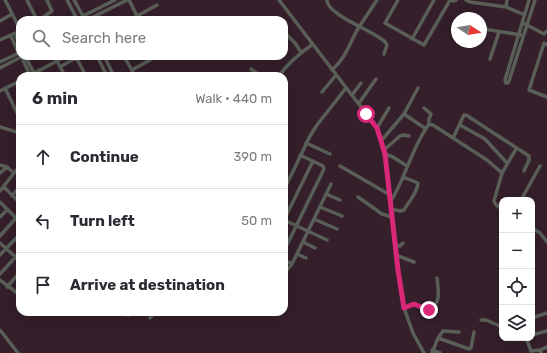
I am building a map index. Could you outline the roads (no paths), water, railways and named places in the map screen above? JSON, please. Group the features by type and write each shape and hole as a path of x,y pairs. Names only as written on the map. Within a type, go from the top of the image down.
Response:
{"street":[{"path":"5,0 16,22"},
{"path":"27,0 36,16"},
{"path":"44,16 52,11 47,0"},
{"path":"67,0 75,16"},
{"path":"74,0 84,16"},
{"path":"88,16 115,0"},
{"path":"90,16 128,0 137,16 157,5"},
{"path":"279,0 377,128 384,152 404,308 408,320 424,353"},
{"path":"332,70 346,54 359,28 377,0"},
{"path":"398,0 385,23 424,45 450,0 456,0"},
{"path":"412,39 434,0"},
{"path":"466,0 470,2 486,2 506,7 525,15"},
{"path":"506,7 508,0"},
{"path":"530,0 505,80 506,83 509,81 535,0"},
{"path":"327,1 330,8 359,28 384,40 386,45 384,54"},
{"path":"0,21 12,14"},
{"path":"522,22 544,34 547,31"},
{"path":"487,30 524,36"},
{"path":"490,59 499,32"},
{"path":"0,39 16,33"},
{"path":"13,35 16,40"},
{"path":"13,35 16,42"},
{"path":"288,36 301,52"},
{"path":"547,45 544,43 529,90 547,97"},
{"path":"282,72 301,52 313,44"},
{"path":"0,62 16,57"},
{"path":"0,68 16,58"},
{"path":"23,60 27,72"},
{"path":"25,60 33,72"},
{"path":"60,67 69,60"},
{"path":"77,60 84,72"},
{"path":"99,60 105,72"},
{"path":"106,60 112,72"},
{"path":"126,60 132,72"},
{"path":"135,72 150,60"},
{"path":"36,72 57,61 63,72"},
{"path":"251,69 255,72"},
{"path":"322,92 336,75"},
{"path":"359,103 376,79"},
{"path":"0,91 16,83"},
{"path":"352,95 361,83"},
{"path":"5,88 16,111"},
{"path":"288,182 316,125 346,88"},
{"path":"381,141 404,114 418,88"},
{"path":"377,128 389,108"},
{"path":"391,202 407,166 429,124 431,114 424,108"},
{"path":"404,114 426,129"},
{"path":"452,138 464,115 466,115 530,158 524,171"},
{"path":"429,124 434,125 486,160 502,173"},
{"path":"460,125 487,140 507,163"},
{"path":"0,126 16,132"},
{"path":"384,152 400,136 409,136"},
{"path":"306,143 330,154"},
{"path":"499,207 494,201 502,173 516,149"},
{"path":"384,152 407,166"},
{"path":"288,243 324,169 323,166 300,156"},
{"path":"288,212 312,161"},
{"path":"0,166 7,167 14,173"},
{"path":"340,166 390,195"},
{"path":"523,197 540,166"},
{"path":"0,173 7,167"},
{"path":"0,191 16,170"},
{"path":"391,209 400,211 404,210 417,188 418,183 403,177"},
{"path":"288,269 292,264 331,184"},
{"path":"4,187 16,200"},
{"path":"12,196 16,191"},
{"path":"326,194 340,200"},
{"path":"358,197 382,214 392,217"},
{"path":"0,202 16,218 0,236"},
{"path":"320,207 342,216"},
{"path":"0,217 7,210"},
{"path":"314,219 337,229"},
{"path":"288,222 327,240"},
{"path":"535,230 540,233 547,242"},
{"path":"0,255 16,238"},
{"path":"0,242 15,257 0,274"},
{"path":"303,242 315,248"},
{"path":"395,245 400,246 403,243"},
{"path":"297,254 306,258"},
{"path":"396,255 414,262"},
{"path":"288,262 292,264"},
{"path":"7,287 16,277"},
{"path":"404,308 414,304 429,310 434,306 438,299 437,278"},
{"path":"0,280 7,287 16,292"},
{"path":"535,317 547,313"},
{"path":"481,320 489,321 499,326"},
{"path":"0,330 18,353"},
{"path":"440,353 432,352 443,330 459,332"},
{"path":"535,334 547,331"},
{"path":"438,338 469,349 471,348 474,332"},
{"path":"527,341 531,351 540,351 547,347"}]}
